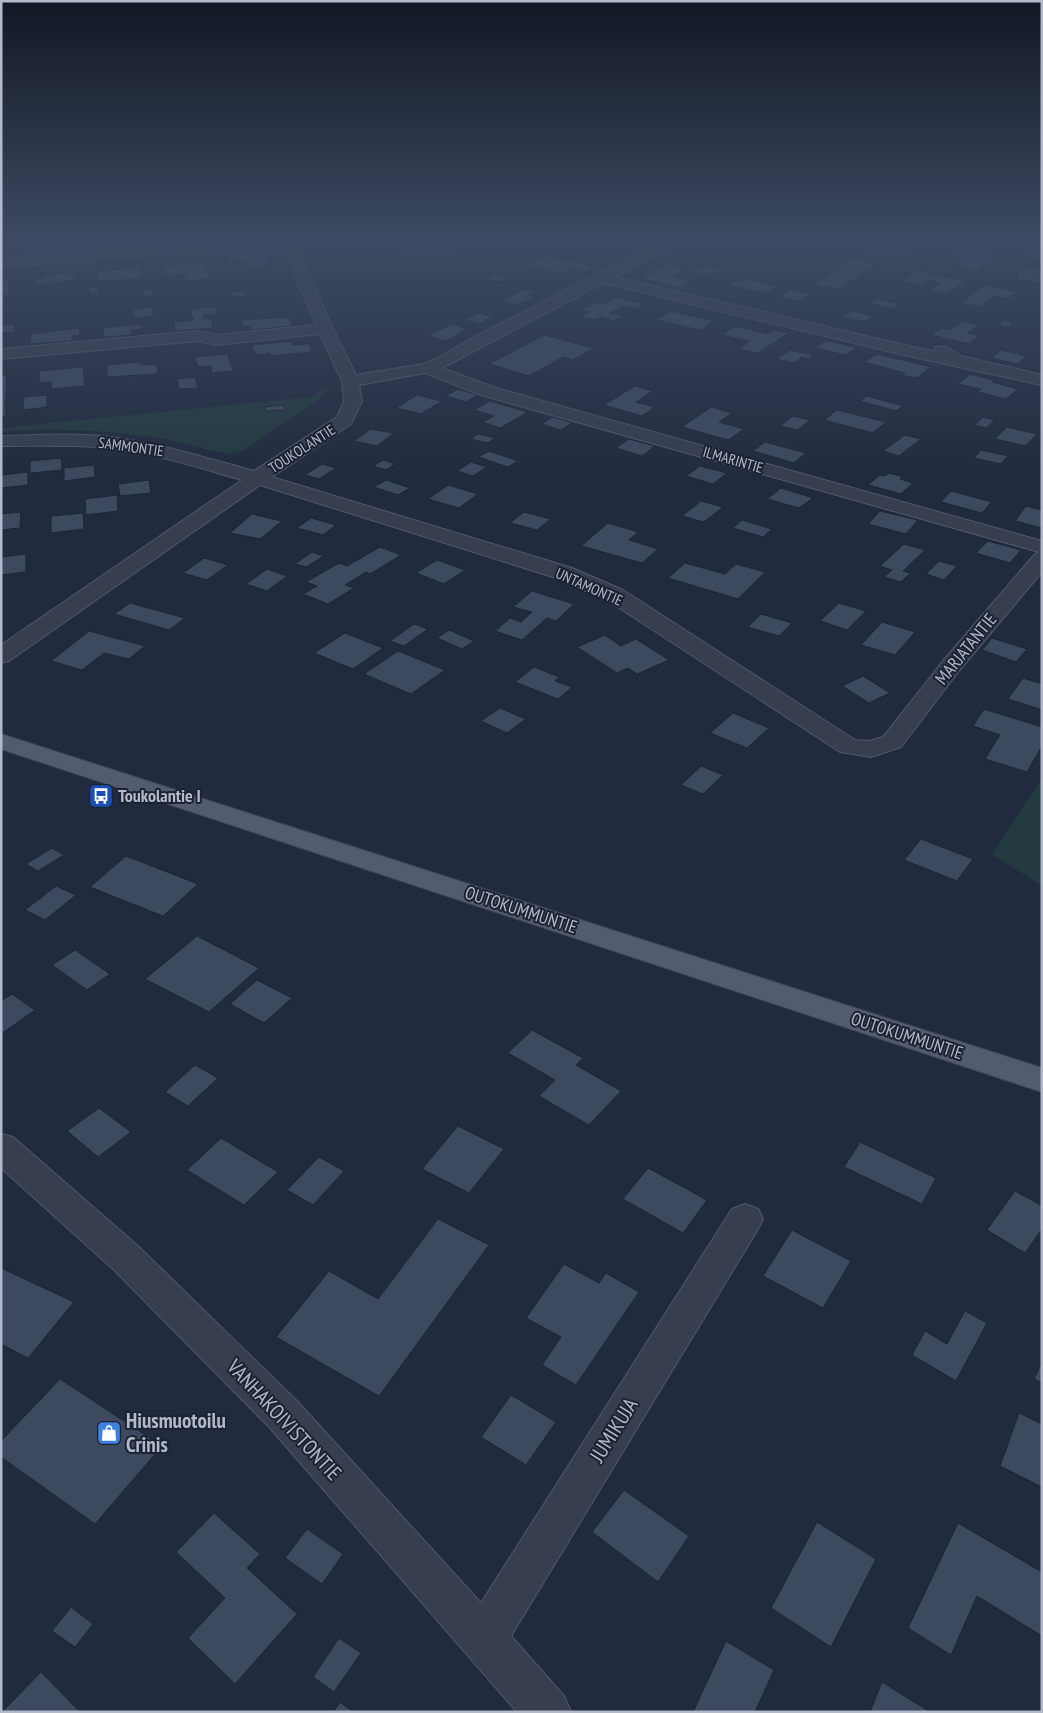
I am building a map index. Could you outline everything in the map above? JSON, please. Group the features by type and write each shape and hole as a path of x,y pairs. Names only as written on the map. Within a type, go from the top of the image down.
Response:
{"main road":[{"name":"OUTOKUMMUNTIE","path":"1,740 1042,1080"}],"street":[{"path":"320,318 350,381 426,368 444,362 482,339 523,318"},
{"path":"820,318 930,343 955,360 1042,380"},
{"path":"1,354 52,356 201,348 217,340 325,329"},
{"path":"1,367 52,356"},
{"name":"ILMARINTIE","path":"426,368 487,391 1042,546"},
{"name":"TOUKOLANTIE","path":"1,656 257,478 344,420 354,400 350,381"},
{"name":"SAMMONTIE","path":"1,441 64,440 122,444 168,453 257,478"},
{"name":"UNTAMONTIE","path":"257,478 564,573 615,595 849,747 871,749 892,742"},
{"name":"MARJATANTIE","path":"892,742 951,666 1042,558"},
{"name":"VANHAKOIVISTONTIE","path":"1,1147 126,1258 284,1415 548,1712"},
{"name":"JUMIKUJA","path":"483,1640 746,1219"}],"green space":[{"path":"326,387 318,400 242,451 232,454 216,452 169,440 106,432 43,430 1,432 1,428 311,397"},
{"path":"1042,778 1042,886 992,854"}],"building":[{"path":"193,318 211,318 213,328 175,331 174,322 194,320"},
{"path":"289,318 292,326 251,330 250,326 243,326 241,320"},
{"path":"468,318 491,318 479,324 464,320"},
{"path":"604,318 619,318 614,321"},
{"path":"659,318 701,318 714,321 700,330 656,320"},
{"path":"847,318 871,318 865,322"},
{"path":"1003,320 1013,322 1008,327 998,325"},
{"path":"963,321 979,325 968,333 979,336 969,344 931,335 941,328 951,330"},
{"path":"14,324 14,332 2,333 1,341 1,325"},
{"path":"141,324 142,329 131,330 132,335 104,337 103,328"},
{"path":"451,324 468,329 446,341 428,336"},
{"path":"735,326 768,334 774,330 789,333 758,353 739,349 750,341 722,335"},
{"path":"79,328 80,335 72,336 72,341 30,344 31,334"},
{"path":"544,335 594,348 573,360 563,357 529,376 489,364"},
{"path":"827,340 857,348 845,355 815,348"},
{"path":"291,341 293,345 309,344 312,352 271,356 270,353 255,355 252,345"},
{"path":"790,350 814,355 809,359 802,357 794,363 777,359"},
{"path":"1001,350 1027,356 1017,364 992,358"},
{"path":"227,354 234,371 212,373 211,366 198,367 195,357"},
{"path":"877,354 931,367 916,378 902,375 905,373 864,362"},
{"path":"140,362 141,365 157,364 158,374 107,377 107,365"},
{"path":"83,367 85,386 51,389 51,382 39,383 39,371"},
{"path":"970,374 1018,389 1006,399 978,392 981,389 958,384"},
{"path":"1,375 7,375 6,416 1,416"},
{"path":"195,377 198,388 179,389 177,379"},
{"path":"635,386 653,391 636,402 655,407 642,416 604,405"},
{"path":"458,389 478,395 466,402 446,396"},
{"path":"47,395 47,407 23,410 24,397"},
{"path":"417,395 442,401 421,414 396,408"},
{"path":"867,396 903,406 896,411 860,401"},
{"path":"490,401 528,412 500,428 482,422 494,416 474,410"},
{"path":"283,405 285,410 266,411 264,407"},
{"path":"711,407 732,413 719,422 744,429 728,440 682,427"},
{"path":"837,410 886,422 873,433 824,420"},
{"path":"793,416 810,420 798,430 780,426"},
{"path":"553,417 573,423 561,430 541,424"},
{"path":"983,417 995,420 986,428 975,425"},
{"path":"1007,427 1037,434 1025,446 995,439"},
{"path":"370,429 394,433 377,446 354,441"},
{"path":"478,434 495,438 488,443 471,439"},
{"path":"905,435 921,439 899,456 883,451"},
{"path":"629,439 655,446 642,456 616,448"},
{"path":"765,442 806,453 794,463 753,451"},
{"path":"981,450 1008,456 1001,464 974,458"},
{"path":"489,451 518,461 508,467 478,457"},
{"path":"61,458 62,470 30,473 30,461"},
{"path":"383,460 395,464 386,470 373,466"},
{"path":"471,462 487,467 473,476 457,471"},
{"path":"322,464 336,468 319,479 305,475"},
{"path":"94,465 95,477 64,481 64,468"},
{"path":"700,466 727,473 713,484 686,476"},
{"path":"28,472 28,485 1,488 1,475"},
{"path":"889,473 904,477 900,479 913,483 901,494 868,485 880,475 885,476"},
{"path":"149,480 151,493 120,496 118,484"},
{"path":"386,480 410,488 398,495 374,487"},
{"path":"448,485 478,494 459,508 428,499"},
{"path":"781,488 813,498 799,508 767,499"},
{"path":"951,491 992,502 982,513 941,502"},
{"path":"117,495 118,511 86,515 85,499"},
{"path":"701,501 723,507 704,522 682,516"},
{"path":"1026,506 1042,510 1042,528 1015,521"},
{"path":"880,511 918,520 906,534 868,524"},
{"path":"21,512 20,528 1,530 1,514"},
{"path":"524,512 551,519 537,530 510,523"},
{"path":"83,513 84,529 51,533 51,516"},
{"path":"252,514 282,521 260,539 230,533"},
{"path":"311,518 336,525 323,535 297,528"},
{"path":"742,520 772,529 763,537 733,528"},
{"path":"608,523 638,532 629,540 658,549 642,563 581,546"},
{"path":"988,541 1021,550 1010,563 976,553"},
{"path":"904,544 925,550 903,571 910,573 901,582 884,577 892,570 880,566"},
{"path":"380,547 401,555 370,574 366,572 345,585 354,588 328,604 303,594 317,586 306,582 339,563 347,566"},
{"path":"312,552 324,556 306,567 295,564"},
{"path":"26,554 26,572 1,575 1,557"},
{"path":"204,558 228,565 207,580 183,573"},
{"path":"437,560 465,570 444,584 416,573"},
{"path":"939,561 957,566 944,580 926,574"},
{"path":"685,563 725,574 736,564 765,572 738,599 668,578"},
{"path":"267,569 287,576 267,591 246,584"},
{"path":"532,591 574,604 556,621 547,618 522,640 495,631 510,618 521,622 532,612 513,607"},
{"path":"130,603 185,618 169,630 114,614"},
{"path":"839,603 866,611 847,630 820,621"},
{"path":"761,614 792,623 779,636 748,627"},
{"path":"882,622 915,632 895,655 861,645"},
{"path":"414,624 428,629 404,646 390,641"},
{"path":"449,630 474,641 462,649 437,638"},
{"path":"89,631 145,646 129,659 104,653 82,670 51,661"},
{"path":"345,633 383,648 353,669 314,653"},
{"path":"605,635 621,646 636,639 669,660 637,674 628,668 617,673 577,647"},
{"path":"992,638 1027,649 1016,662 982,650"},
{"path":"398,651 445,670 411,694 364,674"},
{"path":"534,667 559,677 555,681 572,687 558,699 515,682"},
{"path":"863,676 890,693 869,703 842,686"},
{"path":"1023,678 1042,684 1042,710 1008,699"},
{"path":"500,708 526,719 507,733 481,721"},
{"path":"984,709 1042,727 1042,746 1027,772 985,759 1000,735 973,726"},
{"path":"733,713 769,728 747,748 710,733"},
{"path":"701,766 723,775 703,794 681,785"},
{"path":"921,839 973,859 957,881 904,860"},
{"path":"52,848 64,855 38,871 26,864"},
{"path":"126,856 198,884 163,916 90,887"},
{"path":"56,886 76,895 45,920 25,910"},
{"path":"197,936 259,968 209,1012 145,979"},
{"path":"75,950 110,974 87,990 52,965"},
{"path":"257,980 292,998 264,1023 230,1004"},
{"path":"12,994 35,1010 1,1034 1,1001"},
{"path":"532,1030 583,1058 576,1065 621,1091 589,1125 539,1096 555,1080 508,1053"},
{"path":"195,1065 218,1078 188,1106 165,1092"},
{"path":"99,1108 131,1132 98,1157 67,1131"},
{"path":"458,1126 504,1149 469,1193 422,1169"},
{"path":"221,1138 278,1172 244,1205 187,1170"},
{"path":"860,1142 936,1178 922,1204 844,1167"},
{"path":"319,1157 344,1171 313,1205 287,1190"},
{"path":"648,1168 707,1200 683,1233 623,1199"},
{"path":"1015,1191 1042,1206 1042,1229 1025,1253 987,1230"},
{"path":"438,1219 489,1245 379,1396 276,1337 329,1271 378,1299"},
{"path":"792,1230 851,1261 823,1308 763,1276"},
{"path":"564,1264 599,1283 606,1273 639,1292 576,1385 542,1365 561,1337 526,1318"},
{"path":"1,1268 74,1302 28,1358 1,1344"},
{"path":"965,1311 987,1323 956,1381 912,1355 925,1331 947,1344"},
{"path":"1042,1362 1042,1383 1034,1379"},
{"path":"60,1379 162,1446 95,1524 1,1457 1,1441"},
{"path":"511,1395 556,1422 526,1465 481,1437"},
{"path":"1019,1413 1042,1424 1042,1487 1000,1466"},
{"path":"624,1490 689,1536 658,1582 592,1532"},
{"path":"214,1513 260,1554 247,1568 297,1614 235,1684 188,1638 225,1598 176,1552"},
{"path":"817,1522 876,1559 831,1647 771,1608"},
{"path":"958,1523 1042,1572 1042,1636 977,1596 951,1655 908,1628"},
{"path":"307,1529 343,1554 322,1584 285,1558"},
{"path":"71,1607 93,1624 75,1647 52,1631"},
{"path":"339,1638 361,1653 334,1692 313,1677"},
{"path":"726,1641 774,1670 755,1712 693,1712"},
{"path":"41,1672 80,1712 2,1712"},
{"path":"882,1682 930,1712 870,1712"},
{"path":"340,1702 353,1712 333,1712"}],"place":[{"name":"Toukolantie I","path":"101,796"},
{"name":"Hiusmuotoilu Crinis","path":"109,1433"}]}
